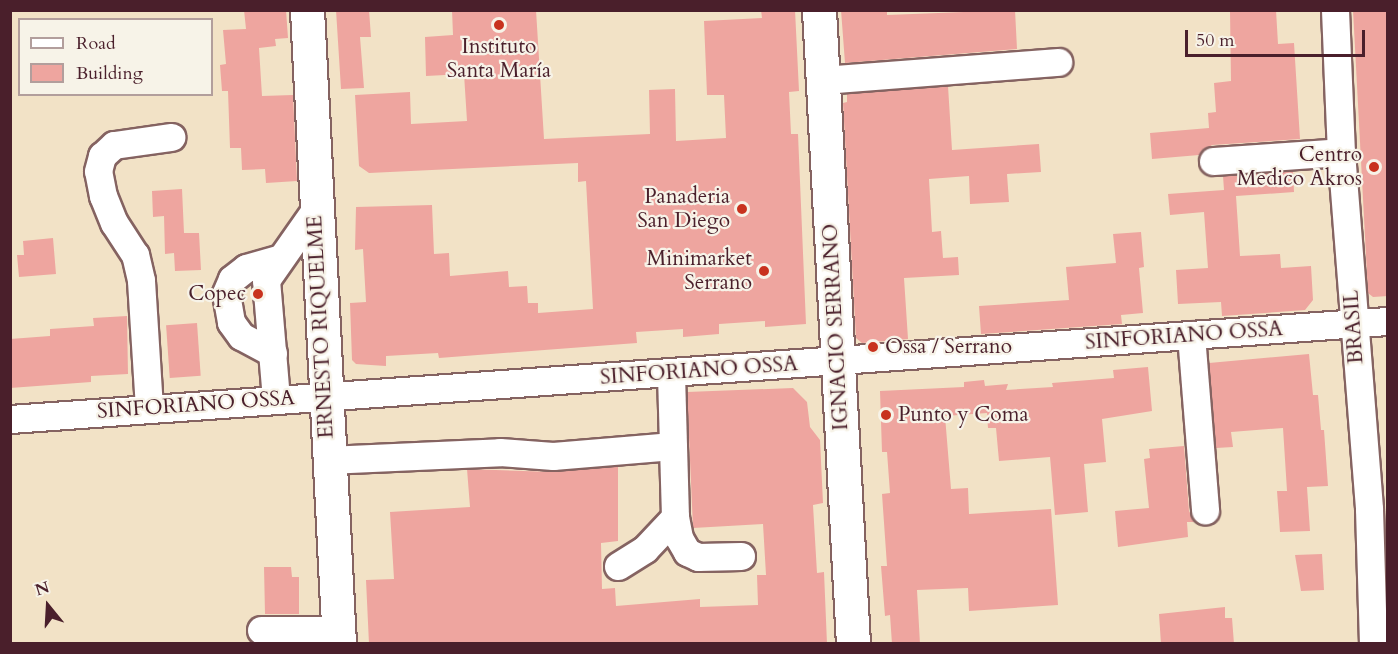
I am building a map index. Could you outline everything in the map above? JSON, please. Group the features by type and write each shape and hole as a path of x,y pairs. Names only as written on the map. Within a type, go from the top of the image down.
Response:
{"main road":[{"name":"ERNESTO RIQUELME","path":"307,10 323,397 338,637"},
{"name":"IGNACIO SERRANO","path":"819,10 853,644"}],"street":[{"name":"BRASIL","path":"1335,10 1341,152 1354,323 1378,509 1373,644"},
{"path":"823,80 1058,62"},
{"path":"149,408 141,280 135,255 114,223 103,196 98,171 102,156 114,145 171,137"},
{"path":"1213,161 1341,152"},
{"path":"276,399 266,280 278,260 299,238 315,210"},
{"path":"273,353 241,336 231,322 226,293 232,279 246,268 278,260"},
{"name":"SINFORIANO OSSA","path":"10,419 1388,321"},
{"path":"1191,336 1206,510"},
{"path":"671,373 675,517 678,538 687,552 698,557 741,556"},
{"path":"327,460 500,452 553,456 673,446"},
{"path":"618,566 645,549 675,517"},
{"path":"261,630 338,637"}],"building":[{"path":"244,10 286,10 288,38 275,39 276,46 259,48 262,96 293,95 297,181 266,183 265,169 242,170 241,148 230,148 228,91 222,91 220,65 226,64 223,30 246,29"},
{"path":"336,10 369,10 371,37 360,37 364,88 341,89"},
{"path":"452,10 536,10 544,139 650,134 649,90 675,89 676,141 726,138 724,95 707,95 704,21 762,18 761,10 795,10 799,91 789,92 791,134 798,134 806,324 765,327 765,321 719,324 719,334 683,337 683,329 636,332 637,343 439,358 438,353 386,356 386,366 356,364 352,360 350,303 366,302 363,249 355,250 356,207 432,205 434,254 449,253 450,276 508,271 509,287 527,286 528,303 538,303 538,313 593,309 586,181 578,182 578,163 369,173 359,166 355,95 410,92 411,124 467,121 464,74 426,76 425,37 453,35"},
{"path":"841,10 887,10 887,15 1015,10 1017,49 845,63"},
{"path":"1276,10 1278,44 1294,43 1300,139 1212,145 1199,155 1152,159 1150,133 1209,128 1208,113 1216,112 1214,83 1231,81 1230,11"},
{"path":"1353,10 1388,10 1388,296 1373,297 1368,293"},
{"path":"948,86 952,150 1039,144 1041,172 1007,174 1009,202 970,204 969,176 929,179 932,232 941,231 943,258 958,257 959,275 904,278 908,339 862,343 856,338 843,103 847,102 847,94"},
{"path":"1293,171 1294,192 1236,196 1240,256 1280,254 1281,268 1311,266 1313,300 1305,310 1222,316 1221,302 1178,304 1176,270 1208,268 1204,212 1170,215 1168,194 1224,190 1223,176"},
{"path":"182,189 184,233 199,233 201,270 175,271 174,253 165,254 164,216 153,217 152,191"},
{"path":"1141,232 1144,267 1139,268 1143,313 1121,315 1122,324 981,334 979,306 1069,300 1066,267 1116,263 1113,234"},
{"path":"53,238 56,274 19,277 17,255 24,255 23,241"},
{"path":"127,316 128,374 91,376 91,382 10,388 10,339 50,336 50,329 94,326 93,318"},
{"path":"197,323 201,376 170,378 166,325"},
{"path":"1309,354 1313,395 1318,395 1321,430 1324,430 1328,486 1307,487 1310,531 1280,532 1277,491 1287,491 1283,428 1231,432 1233,447 1216,448 1209,363"},
{"path":"1148,367 1152,411 1102,419 1106,462 1084,464 1088,512 1055,515 1050,457 999,461 996,428 988,428 987,413 945,416 951,489 968,488 969,514 1051,509 1058,605 969,611 968,588 917,590 920,644 892,644 890,615 885,616 881,566 887,566 882,494 890,493 887,452 882,452 880,391 964,387 964,382 984,380 985,386 1008,384 1006,390 1053,387 1052,383 1114,378 1113,370"},
{"path":"793,388 807,402 810,427 820,440 823,503 813,505 817,573 824,572 827,644 369,644 366,580 394,579 390,512 470,507 467,469 554,472 618,466 618,541 601,543 602,589 615,588 616,606 700,599 700,607 758,605 757,575 766,575 763,524 693,528 687,392"},
{"path":"1184,446 1189,511 1195,522 1187,522 1188,537 1118,547 1115,511 1149,508 1144,459 1150,458 1149,449"},
{"path":"1322,554 1324,590 1301,591 1295,555"},
{"path":"264,567 291,567 292,577 299,577 299,614 265,614"},
{"path":"1225,607 1225,618 1232,618 1234,644 1161,644 1159,614"}],"place":[{"name":"Instituto Santa María","path":"499,25"},
{"name":"Centro Medico Akros","path":"1374,167"},
{"name":"Panaderia San Diego","path":"742,209"},
{"name":"Minimarket Serrano","path":"764,271"},
{"name":"Copec","path":"258,294"},
{"name":"Ossa / Serrano","path":"873,347"},
{"name":"Punto y Coma","path":"886,415"}]}
